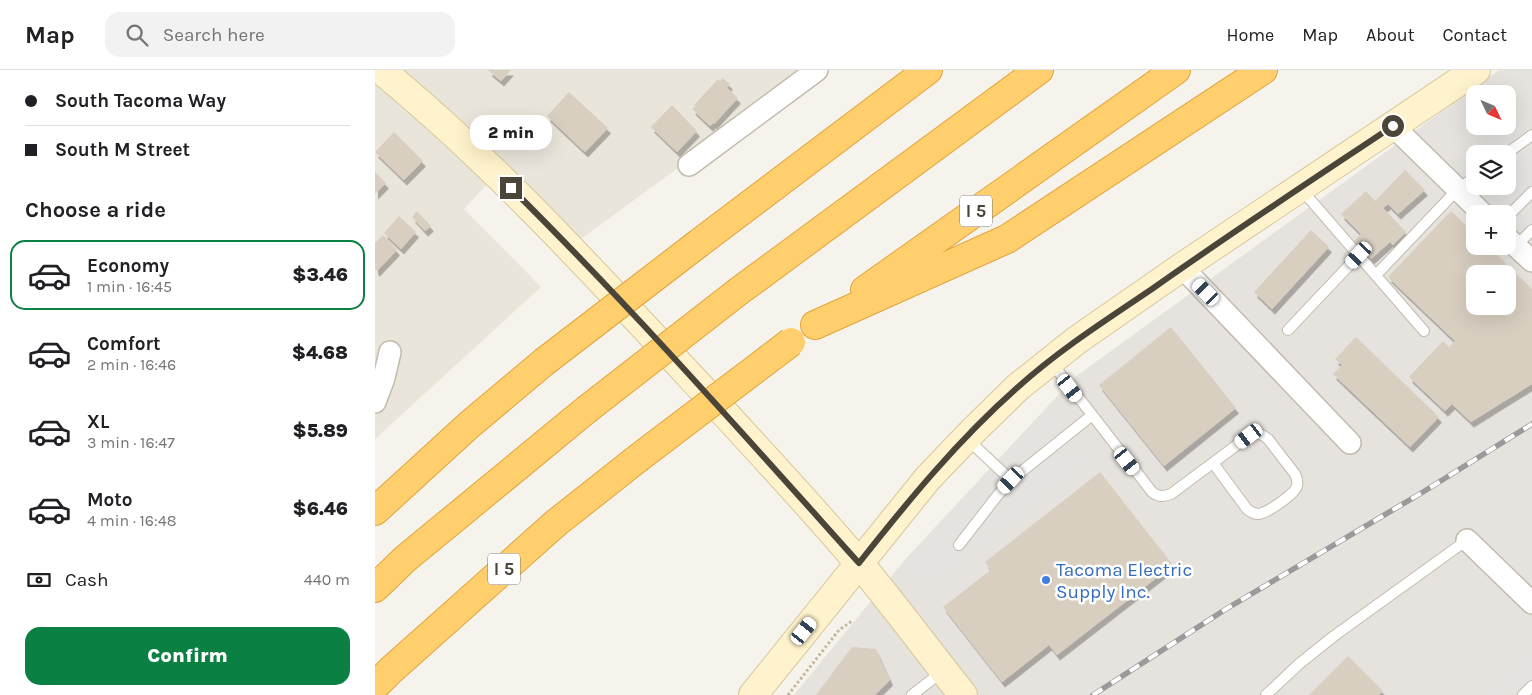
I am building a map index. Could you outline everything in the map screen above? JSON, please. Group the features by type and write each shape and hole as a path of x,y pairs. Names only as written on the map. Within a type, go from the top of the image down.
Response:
{"highway":[{"path":"375,511 448,444 544,362 928,70"},
{"path":"375,588 405,559 586,410 739,290 1039,70"},
{"path":"1137,97 1155,70"},
{"name":"I 5","path":"375,686 556,523 637,459 791,342 1176,70"},
{"path":"815,325 1007,239 1263,70"}],"main road":[{"path":"753,695 927,478 1018,387 1077,340 1476,70"},
{"path":"380,77 468,146 570,247 760,452 859,563 955,685"}],"street":[{"path":"689,165 792,76 817,70"},
{"path":"1393,126 1474,205"},
{"path":"1516,246 1532,261"},
{"path":"1183,267 1350,443"},
{"path":"375,402 378,398 390,352"},
{"path":"1467,540 1532,603"}],"lane":[{"path":"1516,147 1532,135"},
{"path":"1376,275 1458,189 1466,183"},
{"path":"1301,188 1424,330"},
{"path":"1516,208 1532,192"},
{"path":"1516,240 1532,230"},
{"path":"1288,330 1359,255"},
{"path":"1050,361 1151,492 1157,496 1164,497 1171,494 1249,436 1256,433 1263,434 1268,439 1295,474 1298,481 1297,488 1292,494 1266,512 1253,513 1247,509 1213,463"},
{"path":"959,545 1011,480 1091,416"},
{"path":"966,438 1011,480"},
{"path":"1267,695 1299,664 1334,636 1467,540"},
{"path":"912,695 955,685"},
{"path":"1523,695 1532,686"}],"path":[{"path":"788,695 839,630 851,621"}],"shaded area":[{"path":"375,70 812,70 570,247 497,174 464,209 541,287 375,439"},
{"path":"1499,70 1532,70 1532,695 794,695 903,562 1075,377 1466,94 1466,135 1516,135 1516,85 1478,85"},
{"path":"1518,120 1532,133 1532,230 1516,246 1516,205 1474,205 1441,173 1466,156 1466,195 1516,195 1516,145 1482,145 1496,135 1516,135 1516,121"},
{"path":"1052,402 1091,465 927,593 903,562"},
{"path":"1532,642 1532,695 1485,695 1482,692"}],"building":[{"path":"488,70 511,70 501,81"},
{"path":"723,78 730,84 727,88 738,98 710,126 692,109 718,79 720,81"},
{"path":"569,92 608,128 585,152 547,116"},
{"path":"672,105 697,131 677,152 651,127"},
{"path":"394,132 423,161 404,180 375,152"},
{"path":"1405,170 1425,190 1398,214 1388,204 1383,208 1406,232 1393,245 1390,242 1371,259 1354,241 1361,234 1341,214 1366,191 1375,201"},
{"path":"375,172 386,183 375,194"},
{"path":"417,211 431,226 425,231 412,217"},
{"path":"1451,211 1466,225 1466,255 1497,255 1507,265 1466,265 1466,315 1516,315 1516,273 1532,289 1532,384 1471,422 1452,404 1445,411 1409,377 1443,341 1449,347 1455,341 1388,277"},
{"path":"399,216 416,232 401,249 384,233"},
{"path":"1311,230 1329,247 1272,309 1254,292"},
{"path":"383,235 397,250 377,271 375,269 375,243"},
{"path":"1171,327 1236,408 1164,466 1099,385"},
{"path":"1356,337 1439,417 1410,447 1333,374 1342,365 1335,359"},
{"path":"1100,472 1173,565 1057,655 1049,645 1002,682 943,607 991,570 985,562"},
{"path":"852,647 876,649 890,680 875,695 816,695"},
{"path":"1348,656 1383,691 1379,695 1309,695"}],"railway":[{"path":"1093,695 1226,609 1423,492 1532,424"}],"place":[{"name":"Tacoma Electric Supply Inc.","path":"1046,580"}],"route":[{"path":"511,188 610,290 760,452 859,563 927,478 1018,387 1077,340 1393,126"}]}
